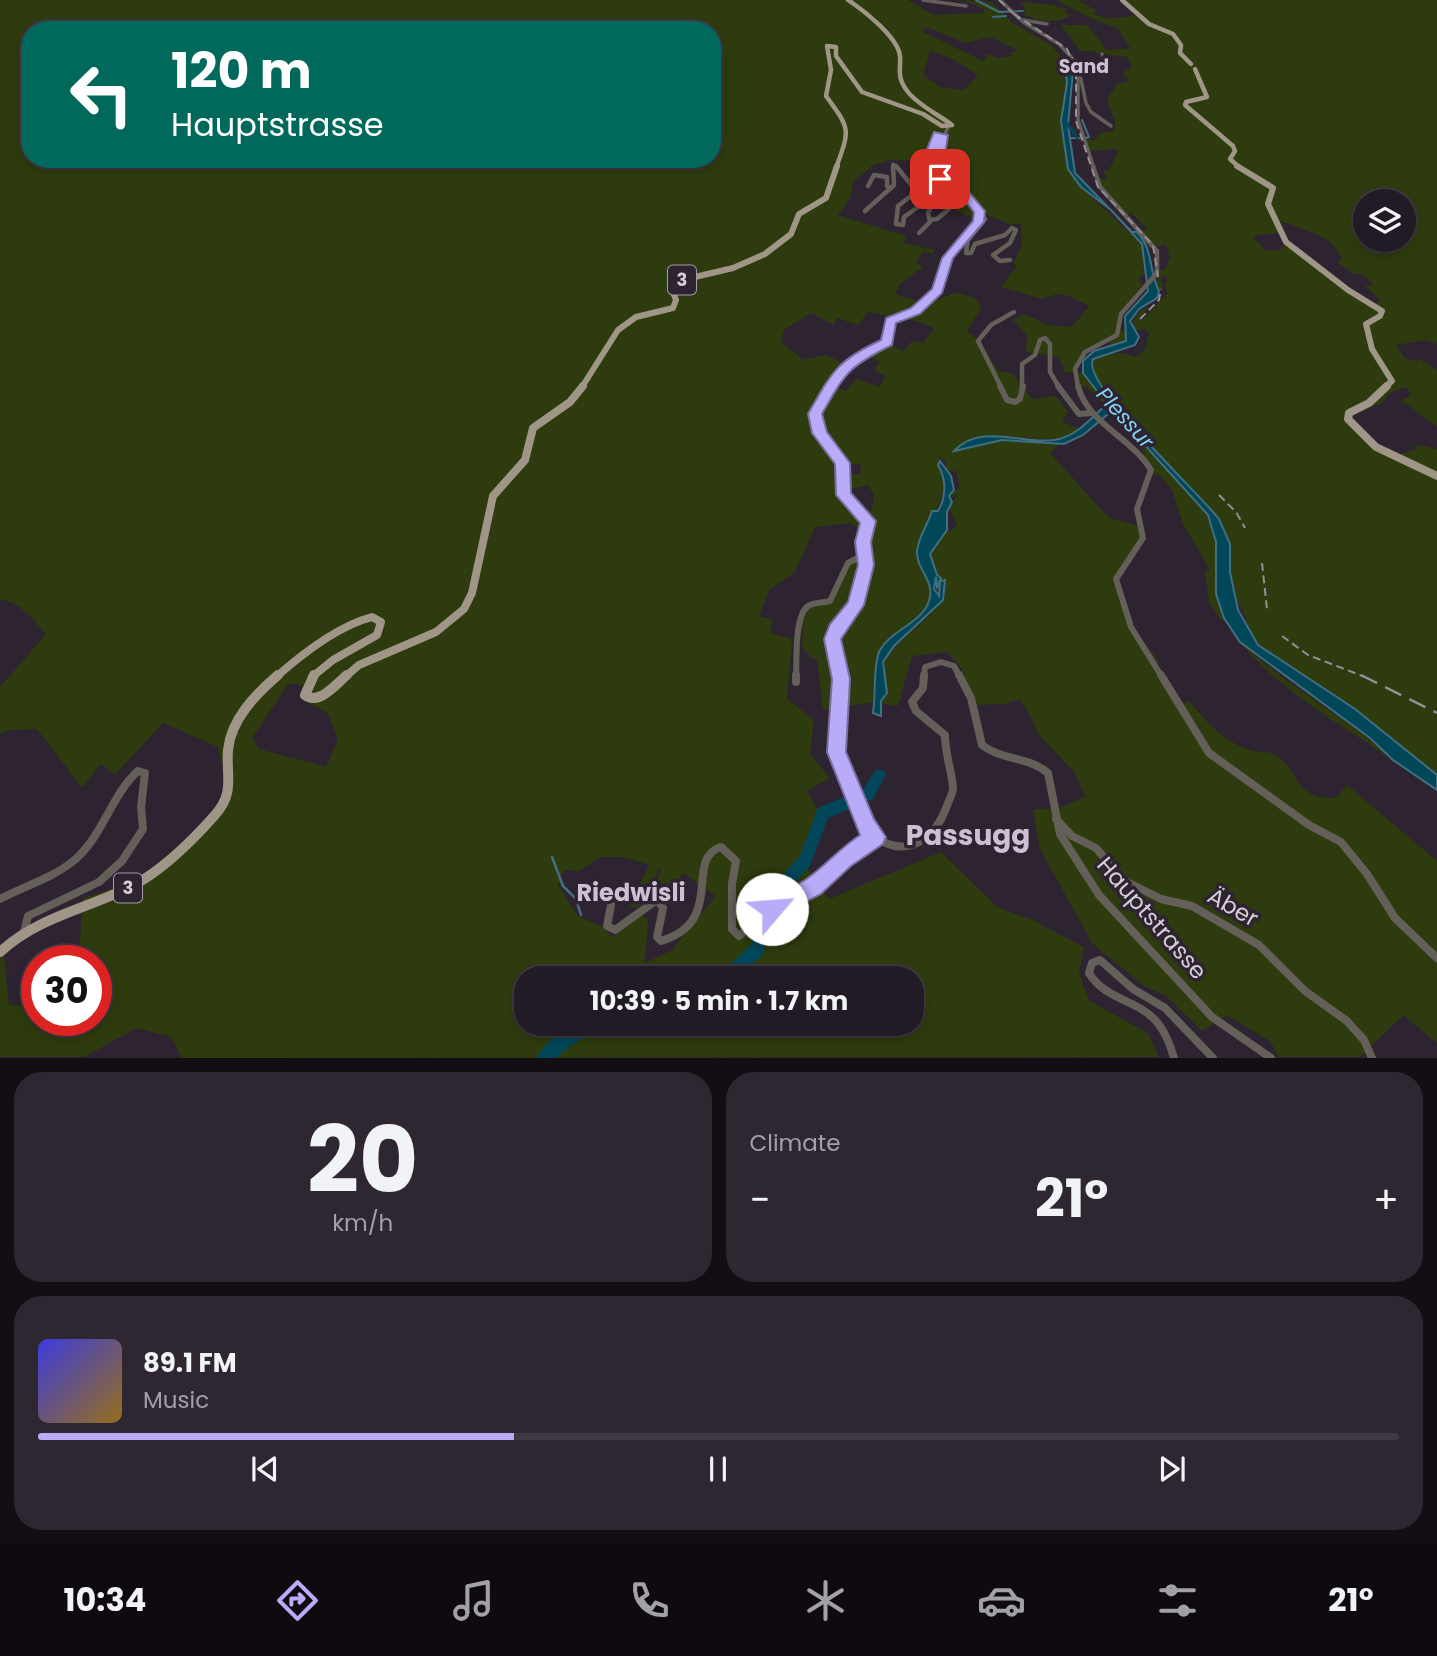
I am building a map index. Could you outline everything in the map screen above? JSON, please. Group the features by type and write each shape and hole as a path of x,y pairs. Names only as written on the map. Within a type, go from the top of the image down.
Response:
{"main road":[{"path":"848,0 867,13 891,38 899,53 897,69 906,90 951,123 948,127"},
{"path":"1122,0 1149,24 1176,36 1181,45 1180,53 1191,64"},
{"name":"3","path":"0,952 24,932 73,906 132,886 156,869 214,816 231,789 229,747 234,730 270,683 292,661 361,620 372,617 380,620 382,626 377,635 336,657 308,683 304,695 310,699 318,699 359,664 447,626 467,604 475,583 493,496 525,460 533,428 570,402 591,376 611,338 636,317 673,308 676,300 671,287 678,281 733,268 769,252 790,235 799,214 826,198 848,133 842,117 826,96 831,71 827,46 836,47 836,56 862,92 948,127"},
{"path":"1195,69 1206,97 1186,102 1185,105 1233,146 1235,151 1230,159 1232,163 1274,190 1268,204 1284,240 1348,290 1382,310 1380,316 1366,324 1372,349 1392,381 1369,403 1349,413 1348,419 1376,447 1437,475"}],"street":[{"path":"923,0 966,6"},
{"path":"1000,0 1021,20 1059,44 1071,57 1079,73 1078,120 1099,184 1110,200 1155,246 1156,275 1121,314 1116,337 1085,352 1076,363 1075,376 1083,402 1092,414 1142,456 1151,470 1137,509 1144,534 1142,541 1118,572 1116,583 1134,632 1209,754 1310,825 1341,842 1367,874 1395,918 1437,958"},
{"path":"1021,20 1047,24"},
{"path":"1083,68 1107,69 1102,54"},
{"path":"1071,57 1077,58 1083,68 1086,104 1091,113 1111,126"},
{"path":"948,127 939,144 940,155 963,180 963,191 976,204 985,220 968,240 966,253 971,253 975,244 1003,236 1013,228 1016,230 1010,243 993,254 1000,261 1010,260"},
{"path":"930,220 928,214 935,203 940,177 930,151 935,135 943,135"},
{"path":"864,211 891,188 895,174 891,166 896,164 913,187 910,196 898,206 898,226 904,225 904,218 909,212 935,203"},
{"path":"868,186 874,175 879,174 886,176 887,186 891,188"},
{"path":"919,233 930,220 937,219 949,209"},
{"path":"611,905 607,925 615,930 652,903 659,902 663,908 659,940 664,941 679,933 695,916 703,896 702,865 709,853 718,848 730,852 736,861 732,884 732,929 737,936 772,909 814,887 843,858 876,837 861,814 836,752 841,679 832,639 836,629 855,605 866,567 863,542 867,519 844,495 843,463 818,430 816,410 840,370 855,357 887,342 890,321 915,311 937,290 947,258 978,222 980,215"},
{"path":"1014,312 991,325 978,341 1007,399 1015,402 1020,399 1024,380 1022,365 1034,356 1040,340 1045,338 1050,344 1050,372 1066,394 1073,411 1081,416 1092,414"},
{"path":"796,682 796,653 802,612 810,605 830,601 845,566 854,557 865,554"},
{"name":"Hauptstrasse","path":"876,837 898,845 927,839 939,826 953,794 945,757 944,735 913,706 914,699 923,688 925,667 942,662 956,668 971,698 982,745 994,755 1034,762 1045,769 1052,781 1056,819 1065,843 1112,911 1212,1017 1270,1058"},
{"path":"0,899 73,862 109,816 130,778 138,771 145,773 141,807 143,829 127,855 99,882 28,916 24,921 24,932"},
{"name":"Äber","path":"1056,819 1072,836 1096,848 1123,880 1161,899 1192,906 1259,945 1305,991 1348,1021 1364,1040 1372,1058"},
{"path":"1174,1058 1158,1021 1143,1009 1099,988 1089,973 1092,962 1100,960 1107,963 1128,985 1165,1008 1213,1058"}],"green space":[{"path":"0,0 908,0 933,15 982,13 985,9 962,0 992,2 1013,23 1051,45 1065,61 1067,83 1061,129 1068,169 1081,187 1143,246 1144,275 1138,278 1142,285 1121,312 1120,329 1128,333 1126,341 1113,346 1108,342 1097,347 1082,356 1076,366 1075,372 1083,373 1108,404 1105,407 1086,386 1078,386 1075,373 1065,372 1059,357 1026,352 1027,335 1013,320 1024,314 1048,325 1072,327 1089,306 1069,296 1058,294 1041,299 1001,287 1016,267 1013,263 1022,246 1021,224 1010,224 985,214 972,217 956,211 957,202 949,201 951,189 946,179 935,175 921,161 891,160 873,165 853,182 850,198 838,215 906,236 904,243 935,250 933,254 923,252 916,262 923,267 900,284 895,293 925,302 955,292 976,298 981,308 967,331 981,343 998,371 1013,374 1032,399 1056,396 1068,412 1062,422 1080,429 1049,439 984,437 968,442 954,451 1002,440 1058,445 1050,453 1109,518 1142,527 1144,534 1117,575 1127,620 1159,662 1152,665 1180,705 1189,701 1215,729 1238,745 1277,756 1304,789 1312,794 1336,798 1347,785 1437,861 1437,1043 1403,1015 1360,1057 1279,1057 1270,1041 1226,1015 1202,1031 1166,996 1144,986 1092,943 1040,849 1033,809 1059,808 1085,797 1075,773 1037,733 1029,713 1019,699 1004,704 976,705 961,668 947,652 912,656 898,706 880,703 887,693 883,662 897,645 936,609 943,597 945,580 937,576 930,554 945,531 951,531 957,524 949,507 958,494 952,498 952,492 960,488 956,471 946,472 945,461 939,456 938,465 946,482 937,511 931,511 917,552 930,589 928,604 918,618 883,646 876,665 875,702 823,710 817,659 809,658 809,653 805,652 802,645 803,627 800,626 804,609 826,603 845,566 865,554 864,535 851,523 815,527 795,572 769,590 759,616 773,620 770,633 792,639 787,699 814,720 810,754 830,778 807,791 823,820 807,868 829,899 941,852 998,908 1028,918 1084,947 1079,972 1089,1001 1148,1033 1159,1057 182,1058 171,1037 137,1028 84,1057 0,1057 0,953 4,957 9,1005 21,1005 21,1036 112,1036 112,945 80,945 83,898 135,882 215,814 229,790 218,747 163,723 115,775 101,764 82,788 37,729 10,730 0,734 0,687 46,634 14,603 0,600","holes":["927,27 965,43 990,37 1017,50 1009,54 1013,56 998,58 988,54 983,61 921,31","930,51 949,57 978,75 964,90 940,87 923,75","868,312 916,321 934,328 923,343 912,341 904,351 892,346 868,356 880,362 874,370 885,376 880,387 856,379 846,391 829,386 846,365 827,355 803,360 781,342 784,330 811,313 834,325 837,318 858,325","843,463 860,464 861,474 849,474 847,490 868,485 874,495 872,510 863,512 843,492","289,683 302,685 301,699 328,713 338,740 326,767 259,749 252,738","600,857 624,857 649,865 629,905 636,909 652,888 658,870 652,867 661,870 653,893 668,896 683,873 716,896 672,950 645,963 648,919 641,915 613,937 601,926 578,916 558,885 564,870 579,871"]},
{"path":"1056,0 1092,0 1078,1 1096,10 1094,14 1108,19 1136,15 1121,0 1437,0 1437,344 1425,340 1396,345 1404,357 1418,362 1419,358 1437,370 1437,426 1400,401 1411,396 1407,387 1391,392 1380,405 1369,404 1350,412 1351,423 1394,456 1418,449 1414,444 1437,449 1437,775 1355,709 1258,645 1234,594 1229,548 1219,519 1124,417 1095,376 1091,362 1101,355 1112,353 1136,357 1145,350 1149,333 1144,329 1134,330 1135,318 1142,309 1150,306 1138,319 1142,320 1168,293 1164,284 1168,280 1166,276 1161,277 1163,290 1158,289 1156,279 1159,276 1157,269 1165,270 1170,258 1166,245 1155,246 1141,231 1148,229 1131,213 1124,214 1106,195 1097,178 1107,179 1104,170 1109,170 1118,152 1116,149 1088,151 1084,140 1095,140 1101,133 1113,131 1116,125 1107,99 1117,84 1127,82 1128,78 1123,73 1132,66 1127,57 1080,51 1061,25 1087,25 1107,50 1098,51 1130,48 1118,28","holes":["1275,220 1329,242 1342,258 1338,263 1354,274 1362,274 1374,285 1365,286 1381,301 1374,304 1341,285 1288,245 1281,246 1281,250 1266,251 1252,236 1280,233"]},
{"path":"1020,2 1068,8 1064,10 1070,16 1054,21 1035,19 1024,14 1025,7"},
{"path":"1113,410 1208,515 1224,618 1220,619 1209,602 1205,571 1210,570 1183,524 1172,490 1160,476 1151,474 1141,456 1145,454 1110,412"},
{"path":"1232,632 1269,667 1353,727 1393,760 1286,687 1248,652"}],"water":[{"path":"1065,62 1071,62 1073,71 1068,125 1075,173 1110,209 1081,187 1068,169 1061,121 1067,83"},
{"name":"Plessur","path":"1115,215 1142,239 1149,253 1159,291 1157,298 1139,309 1130,321 1139,337 1135,345 1093,359 1094,372 1122,414 1219,519 1230,544 1230,572 1238,610 1258,645 1355,709 1437,775 1437,790 1393,760 1370,738 1240,642 1224,618 1216,594 1216,542 1208,515 1113,410 1083,435 1064,444 1002,440 954,451 965,442 991,436 1046,441 1066,437 1107,404 1083,373 1083,361 1094,351 1126,341 1125,316 1148,291 1142,244"},
{"path":"940,461 951,476 954,490 949,496 952,502 947,512 947,530 930,554 937,575 941,578 937,587 936,577 934,589 939,596 940,581 945,580 943,600 894,646 883,662 887,693 881,701 881,716 873,713 876,663 880,650 891,637 920,615 929,601 930,587 919,564 917,551 932,511 938,511 943,500 944,483 938,465"}],"waterway":[{"path":"976,0 999,12 1023,11"},
{"path":"993,17 1006,16"},
{"path":"1082,120 1089,137 1086,138"},
{"path":"1065,121 1077,137"},
{"path":"1070,138 1080,138"},
{"path":"739,966 758,949 767,903 805,861 823,813 868,794 880,775"},
{"path":"552,857 563,886 576,899 581,915"},
{"path":"545,1058 570,1036"}],"railway":[{"path":"999,0 1019,19"},
{"path":"1014,14 1067,49 1076,70 1076,121 1098,187 1153,245 1158,277"},
{"path":"1140,319 1159,300 1161,289"},
{"path":"1219,495 1236,512 1245,528"},
{"path":"1262,563 1267,609"},
{"path":"1282,636 1308,655 1365,677"},
{"path":"1361,675 1365,677"},
{"path":"1365,677 1437,713"}],"district":[{"name":"Sand","path":"1084,66"},
{"name":"Passugg","path":"968,835"},
{"name":"Riedwisli","path":"631,893"}],"route":[{"path":"772,909 814,887 843,858 876,837 866,826 836,752 841,679 832,642 836,629 849,616 855,605 866,565 863,542 868,521 844,495 843,463 820,433 815,414 828,386 840,370 855,357 887,342 890,337 890,321 915,311 937,290 942,284 947,258 978,222 979,211 975,202 963,191 963,180 950,169 940,155 939,144 943,135 935,136 930,154 940,179"}]}
